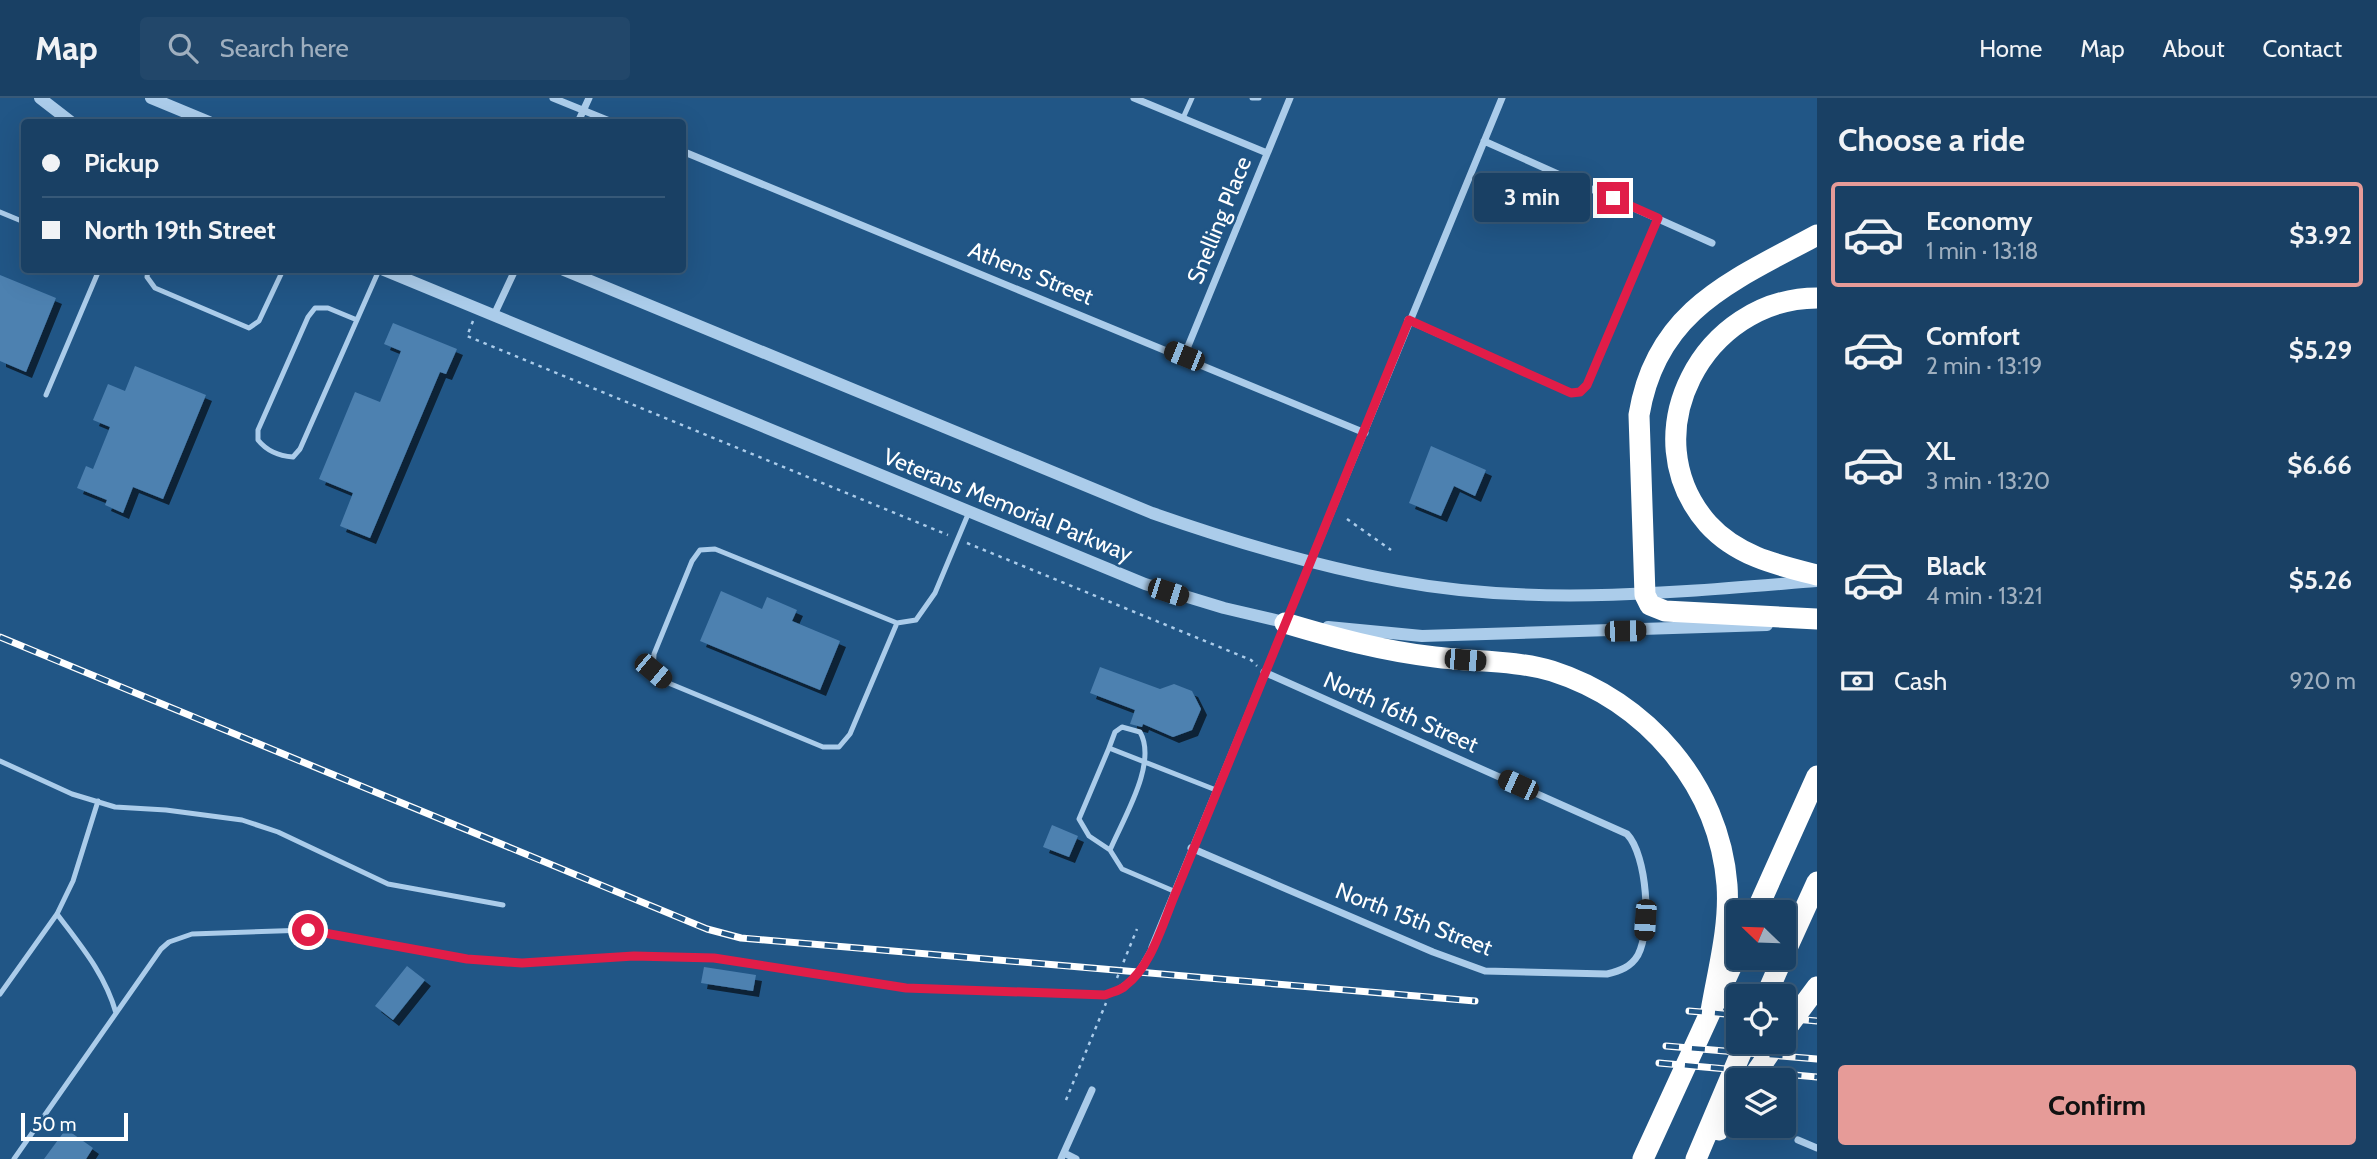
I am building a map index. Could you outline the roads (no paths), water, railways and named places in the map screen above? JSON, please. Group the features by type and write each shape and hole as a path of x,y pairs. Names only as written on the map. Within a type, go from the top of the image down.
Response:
{"highway":[{"path":"1817,235 1701,303 1673,329 1654,360 1643,387 1639,415 1644,595 1650,605 1665,611 1817,621"},
{"path":"1817,298 1799,298 1760,308 1722,332 1707,348 1684,392 1679,416 1678,449 1684,477 1708,523 1733,545 1761,560 1817,578"},
{"path":"1285,623 1364,647 1550,671 1592,687 1629,709 1652,728 1677,755 1697,789 1713,821 1721,849 1727,884 1727,916 1711,1011"},
{"path":"1761,900 1817,776"},
{"path":"1796,928 1817,882"},
{"path":"1643,1159 1730,970"},
{"path":"1796,1015 1817,987"},
{"path":"1698,1159 1741,1054"},
{"path":"1698,1159 1726,1118"}],"street":[{"path":"40,98 67,119"},
{"path":"151,98 202,119"},
{"path":"553,98 604,119"},
{"path":"579,119 589,98"},
{"path":"1134,98 1267,153"},
{"name":"Snelling Place","path":"1184,356 1290,98"},
{"path":"1152,947 1502,98"},
{"path":"1484,141 1712,243"},
{"name":"Athens Street","path":"686,153 1365,433"},
{"path":"1409,320 1571,393 1580,392 1587,385 1658,218"},
{"name":"Veterans Memorial Parkway","path":"389,273 1144,584 1285,623 1422,635 1650,631 1817,621"},
{"path":"494,315 514,273"},
{"name":"Veterans Memorial Parkway","path":"571,273 1152,513 1235,542 1398,582 1493,592 1644,595 1817,578"},
{"name":"North 16th Street","path":"1264,672 1626,834 1640,853 1644,882 1643,940 1631,964"},
{"name":"North 15th Street","path":"1191,848 1433,952 1485,971 1607,974 1631,964"},
{"path":"1076,1159 1063,1156 1092,1090"},
{"path":"1798,1140 1817,1148"}],"lane":[{"path":"1183,118 1192,98"},
{"path":"1252,98 1259,98"},
{"path":"0,212 21,221"},
{"path":"46,395 98,273"},
{"path":"148,273 147,277 155,288 249,328 259,321 282,273"},
{"path":"357,320 328,308 316,308 307,317 258,430 258,440 263,447 293,457 300,449 380,273"},
{"path":"897,623 850,734 839,747 823,747 666,682 653,671 654,654 692,561 700,550 715,549 897,623 916,620 935,593 969,512"},
{"path":"1110,850 1147,762 1147,744 1140,732 1128,727 1122,727 1115,732 1079,819 1089,836 1110,850 1122,869 1176,892"},
{"path":"1109,748 1216,790"},
{"path":"0,761 72,794 116,807 166,810 242,820 278,832 388,884 503,905"},
{"path":"0,994 57,914 74,881 98,801"},
{"path":"57,914 90,957 109,988 116,1013"},
{"path":"15,1159 161,949 169,942 192,934 308,930 467,959 522,963 634,956 714,958 906,988 1105,995 1125,987 1138,972 1152,947"}],"railway":[{"path":"0,637 707,929 741,938 1475,1001"},
{"path":"1689,1011 1726,1014"},
{"path":"1796,1019 1817,1021"},
{"path":"1666,1046 1817,1059"},
{"path":"1659,1063 1817,1077"}]}
